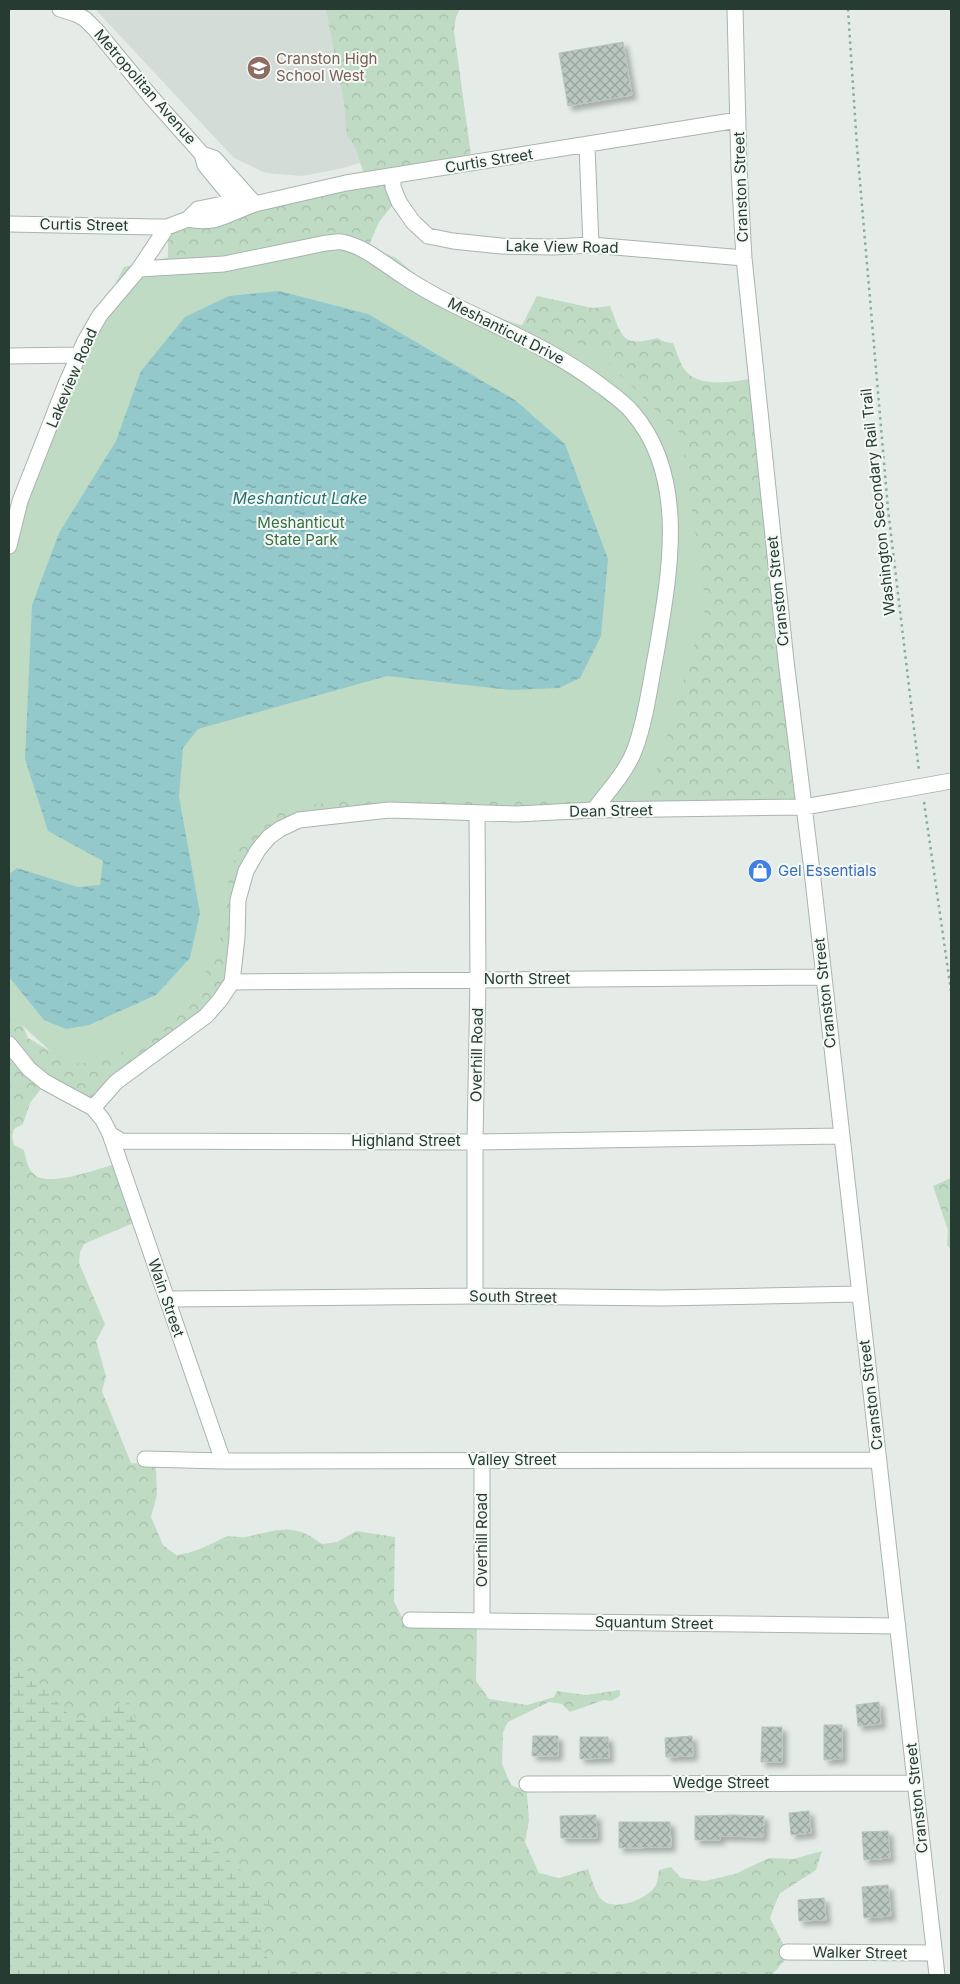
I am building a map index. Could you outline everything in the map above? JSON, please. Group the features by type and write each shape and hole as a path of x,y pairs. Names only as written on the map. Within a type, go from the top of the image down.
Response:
{"street":[{"name":"Metropolitan Avenue","path":"60,9 76,14 96,30 202,154 204,165 248,206"},
{"name":"Cranston Street","path":"735,9 744,258 786,661 937,1975"},
{"name":"Curtis Street","path":"9,224 167,226 188,219 198,210 223,204 248,206 346,183 588,146 738,120"},
{"path":"588,146 590,244"},
{"name":"Lake View Road","path":"393,177 393,187 399,202 413,222 428,236 453,241 501,246 554,247 590,244 744,258"},
{"name":"Lakeview Road","path":"9,546 20,502 79,355 100,315 139,269 167,226"},
{"name":"Meshanticut Drive","path":"139,269 224,264 326,243 340,242 354,246 373,256 403,277 448,302 530,341 577,367 621,400 632,411 641,422 654,447 664,478 669,517 669,563 651,681 635,750 623,771 594,810"},
{"path":"9,356 79,355"},
{"name":"Dean Street","path":"232,982 237,938 238,900 246,871 258,850 272,834 299,820 389,810 517,814 594,810 804,807 951,781"},
{"name":"Overhill Road","path":"475,1296 478,980 477,814"},
{"name":"North Street","path":"232,982 823,977"},
{"path":"93,1108 116,1082 206,1016 232,982"},
{"path":"9,1044 28,1069 46,1082 93,1108 103,1120 110,1134"},
{"name":"Highland Street","path":"110,1134 121,1141 475,1142 841,1136"},
{"name":"Wain Street","path":"110,1134 223,1461"},
{"name":"South Street","path":"167,1299 475,1296 662,1298 858,1294"},
{"name":"Valley Street","path":"145,1459 223,1461 878,1460"},
{"name":"Overhill Road","path":"482,1460 482,1620"},
{"name":"Squantum Street","path":"410,1620 898,1626"},
{"name":"Wedge Street","path":"527,1784 915,1783"},
{"name":"Walker Street","path":"787,1952 934,1954"}],"path":[{"name":"Washington Secondary Rail Trail","path":"848,9 857,147 888,509 920,775"},
{"path":"924,801 951,990"}],"shaded area":[{"name":"Cranston High School West","path":"95,9 356,9 381,157 339,169 302,176 266,173 234,158"}],"green space":[{"name":"Meshanticut State Park","path":"326,9 460,9 456,17 454,31 472,162 394,176 398,198 379,222 367,250 371,254 519,331 537,296 593,308 610,306 624,337 636,341 657,338 673,343 684,369 691,376 699,380 718,383 756,378 803,800 301,818 253,857 233,973 219,998 94,1105 44,1085 30,1103 23,1124 14,1129 12,1137 14,1145 24,1150 30,1169 38,1177 46,1179 56,1179 90,1172 119,1163 138,1221 84,1244 80,1252 79,1263 105,1324 96,1341 106,1376 102,1391 131,1463 154,1465 156,1469 157,1495 151,1517 163,1545 176,1555 195,1551 225,1537 245,1537 285,1530 302,1532 322,1544 337,1542 356,1531 395,1537 394,1601 403,1620 477,1628 476,1681 489,1699 527,1705 554,1697 557,1691 586,1695 620,1690 620,1696 611,1701 604,1700 570,1712 562,1704 549,1702 508,1722 503,1732 502,1764 511,1785 527,1792 529,1821 525,1842 539,1873 559,1878 588,1869 595,1888 603,1901 620,1905 641,1898 652,1890 657,1883 659,1870 671,1867 681,1878 705,1881 735,1874 769,1858 793,1859 822,1851 816,1870 779,1894 770,1918 787,1952 791,1953 772,1975 9,1975 9,992 28,1038 55,1054 168,272 168,226 365,177 355,147 347,135 344,102"},
{"name":"Meshanticut Lake","path":"333,231 396,258 448,302 591,347 681,434 706,606 648,798 367,797 271,810 239,844 227,888 219,950 185,1007 128,1050 85,1063 64,1064 9,1013 9,551 79,355 124,267 199,251"},
{"path":"951,1178 951,1250 947,1245 948,1230 933,1186"},
{"path":"9,1651 71,1717 92,1723 127,1697 148,1753 151,1795 167,1808 187,1809 214,1848 271,1895 259,1941 276,1975 9,1975"}],"water":[{"name":"Meshanticut Lake","path":"279,291 368,314 515,400 565,444 608,559 601,636 580,678 559,688 511,690 387,676 198,729 183,748 179,797 200,913 190,958 156,995 89,1025 66,1029 44,1020 9,977 9,874 17,868 78,887 100,885 103,861 48,831 25,759 32,605 59,533 116,441 141,371 185,317 229,296"}],"building":[{"path":"623,42 632,95 568,106 559,53"},
{"path":"879,1702 881,1724 858,1726 856,1705"},
{"path":"824,1725 842,1725 842,1759 824,1760"},
{"path":"762,1727 782,1727 782,1762 761,1762"},
{"path":"533,1736 558,1736 558,1756 532,1756"},
{"path":"692,1736 693,1756 666,1757 665,1738"},
{"path":"580,1737 608,1737 609,1758 580,1759"},
{"path":"809,1811 811,1833 791,1835 789,1813"},
{"path":"596,1815 597,1838 561,1838 560,1816"},
{"path":"695,1816 764,1816 763,1837 720,1836 720,1840 695,1840"},
{"path":"619,1822 670,1822 671,1847 619,1848"},
{"path":"888,1831 890,1858 864,1860 862,1832"},
{"path":"888,1885 891,1916 864,1918 862,1887"},
{"path":"824,1898 826,1920 799,1921 798,1900"}],"place":[{"name":"Cranston High School West","path":"259,68"},
{"name":"Gel Essentials","path":"760,871"}]}
